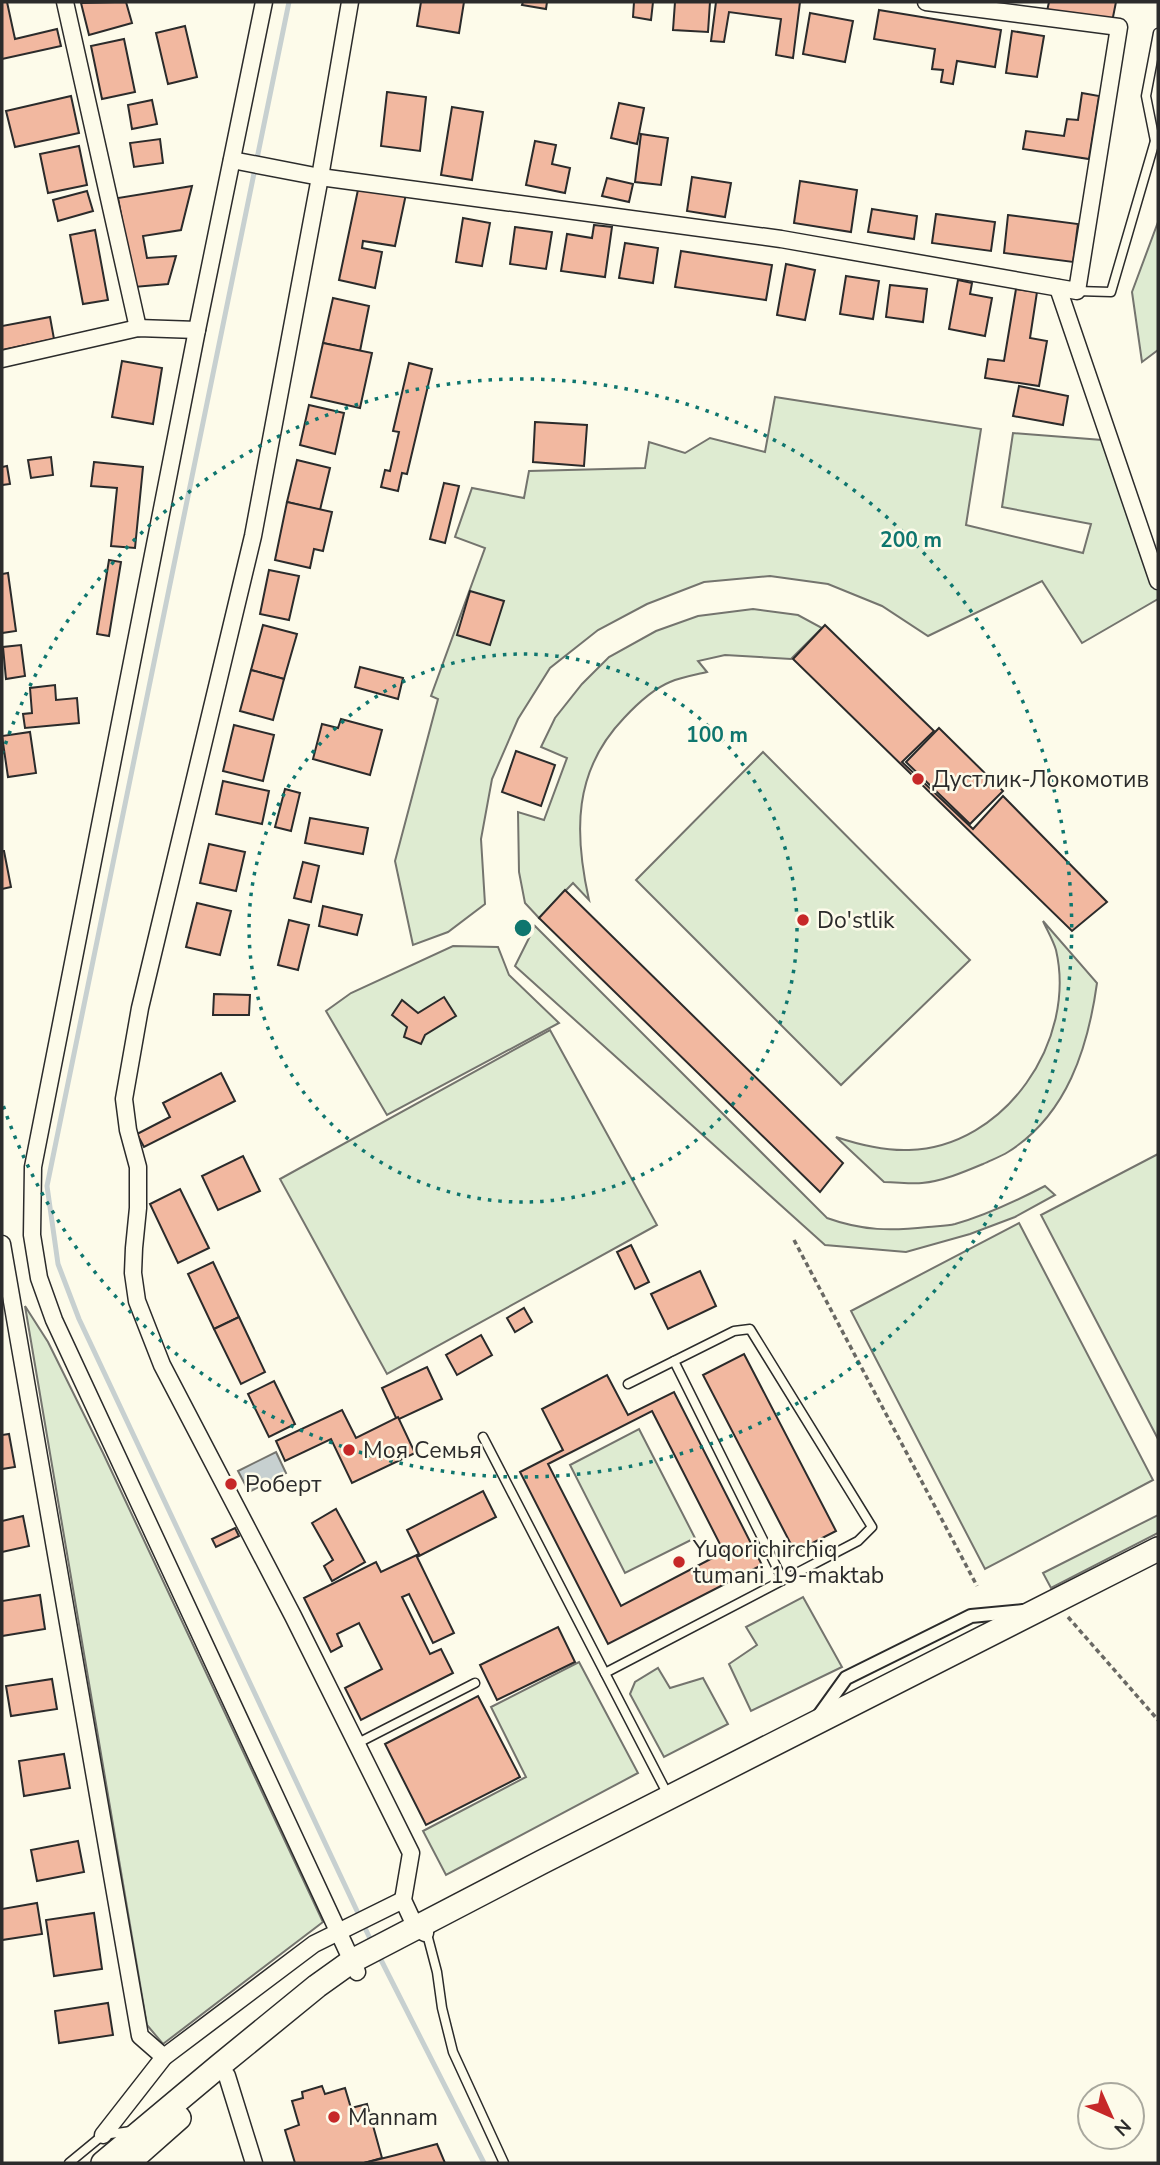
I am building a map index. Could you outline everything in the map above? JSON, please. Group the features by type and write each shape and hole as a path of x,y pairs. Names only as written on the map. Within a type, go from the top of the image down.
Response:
{"main road":[{"path":"419,1931 1052,1611 1158,1549"},
{"path":"103,2163 141,2130 296,2019 360,1963 669,1797 811,1726 1052,1611 1158,1564"},
{"path":"128,2163 223,2071"}],"street":[{"path":"65,2 138,328"},
{"path":"264,2 247,163 197,330 33,1167 32,1235 39,1278 54,1320 340,1932 360,1963"},
{"path":"350,2 253,536 140,1008 124,1099 128,1129 138,1167 134,1261 137,1301 162,1365 293,1616 411,1853 403,1900 419,1931"},
{"path":"247,163 320,177 780,239 1077,291 1119,27 926,2"},
{"path":"1058,288 1158,581"},
{"path":"2,359 138,328 197,330"},
{"path":"2,1244 140,2036 164,2057"},
{"path":"103,2135 164,2057 314,1944 403,1900"},
{"path":"223,2071 254,2163"}],"lane":[{"path":"1077,291 1111,292 1157,138 1146,96 1158,33"},
{"path":"605,1673 858,1541 872,1527 750,1329 734,1331 628,1384"},
{"path":"674,1361 783,1580"},
{"path":"483,1437 669,1797"},
{"path":"356,1744 475,1683"},
{"path":"419,1931 438,1972 442,2008 453,2052 504,2163"},
{"path":"69,2163 103,2135 141,2130"}],"path":[{"path":"794,1240 977,1586"},
{"path":"1052,1611 1158,1720"}],"green space":[{"path":"1158,222 1158,350 1142,362 1132,292"},
{"path":"775,397 981,429 966,525 1083,553 1091,524 1002,507 1013,433 1115,441 1158,571 1158,599 1082,643 1042,581 928,636 882,606 828,584 770,576 704,582 647,604 598,630 550,668 518,719 492,779 481,839 485,904 448,932 413,945 395,861 438,699 431,696 485,548 455,537 472,488 524,498 529,471 645,468 649,442 685,453 710,438 765,452"},
{"path":"753,609 798,615 822,628 791,659 725,655 698,661 707,672 664,685 629,713 607,738 595,759 582,804 581,851 589,900 573,883 539,918 525,903 519,872 518,812 544,820 567,758 541,747 555,718 582,684 609,657 656,631 698,616"},
{"name":"Do'stlik","path":"763,752 970,960 841,1085 636,880"},
{"path":"1043,921 1097,983 1088,1032 1060,1099 1046,1119 1028,1137 999,1157 938,1180 917,1183 884,1182 836,1137 890,1150 944,1144 975,1130 1003,1109 1026,1083 1044,1052 1055,1019 1060,985 1056,950"},
{"path":"535,926 827,1218 877,1229 945,1226 990,1212 1045,1186 1055,1195 1015,1217 970,1234 906,1252 825,1245 515,966"},
{"path":"453,946 498,947 509,975 559,1023 387,1115 326,1011 351,993"},
{"path":"550,1030 657,1225 387,1374 280,1179"},
{"path":"1158,1154 1158,1439 1041,1215"},
{"path":"1019,1223 1153,1480 985,1569 851,1311"},
{"path":"25,1306 48,1342 103,1453 323,1922 163,2044 147,2025"},
{"path":"639,1429 695,1538 625,1573 570,1465"},
{"path":"1158,1515 1158,1533 1051,1588 1043,1573"},
{"path":"803,1597 842,1667 751,1711 729,1664 757,1645 746,1627"},
{"path":"579,1662 638,1773 446,1875 423,1831 526,1777 491,1707"},
{"path":"658,1668 670,1688 703,1678 728,1724 664,1757 630,1694 635,1682"}],"shaded area":[{"path":"276,1452 286,1473 249,1492 238,1471"}],"building":[{"path":"2,2 7,2 15,39 57,29 61,46 2,59"},
{"path":"126,2 132,23 89,35 81,3"},
{"path":"421,2 464,2 459,33 417,26"},
{"path":"523,2 547,2 546,9 522,5"},
{"path":"634,2 653,2 651,20 633,17"},
{"path":"675,2 710,2 708,32 673,30"},
{"path":"716,2 800,2 793,58 776,55 781,19 729,12 724,42 711,41"},
{"path":"1049,2 1116,2 1112,22 1047,11"},
{"path":"879,10 1001,30 995,67 957,61 953,84 941,82 943,70 932,69 935,49 874,39"},
{"path":"810,13 853,21 845,62 803,54"},
{"path":"185,26 197,77 168,84 156,33"},
{"path":"1012,31 1044,36 1037,77 1006,73"},
{"path":"124,39 135,92 102,99 91,46"},
{"path":"387,92 426,97 420,151 381,146"},
{"path":"1082,93 1099,96 1089,159 1023,149 1026,131 1064,136 1067,119 1078,120"},
{"path":"71,96 79,133 15,147 6,111"},
{"path":"152,100 157,124 132,129 128,105"},
{"path":"619,103 644,108 637,144 611,138"},
{"path":"452,107 483,112 472,180 441,175"},
{"path":"641,134 668,138 661,185 635,182"},
{"path":"160,139 163,163 134,167 130,143"},
{"path":"535,141 556,145 552,164 570,168 565,193 526,185"},
{"path":"79,146 87,185 48,193 40,154"},
{"path":"692,177 731,183 725,217 687,211"},
{"path":"607,178 633,184 629,202 602,196"},
{"path":"800,181 857,190 851,232 794,223"},
{"path":"359,185 406,194 395,246 363,241 362,248 382,252 375,288 339,280"},
{"path":"192,186 181,230 143,236 147,258 176,256 168,284 134,287 118,198"},
{"path":"87,191 93,211 58,221 53,200"},
{"path":"872,209 917,216 914,239 868,232"},
{"path":"936,214 995,222 991,251 932,243"},
{"path":"1008,215 1078,224 1073,262 1004,253"},
{"path":"463,218 490,223 482,266 456,262"},
{"path":"594,225 612,227 605,277 561,271 567,234 592,238"},
{"path":"515,227 552,232 546,269 510,264"},
{"path":"95,230 108,300 83,304 70,235"},
{"path":"625,243 658,248 653,283 619,278"},
{"path":"681,251 772,265 766,300 675,287"},
{"path":"786,264 815,270 805,320 777,315"},
{"path":"846,276 879,281 873,319 840,314"},
{"path":"958,280 972,283 970,294 992,298 985,336 949,329"},
{"path":"890,285 927,289 923,322 886,317"},
{"path":"1016,289 1037,292 1030,338 1047,341 1039,386 985,378 988,359 1004,361"},
{"path":"333,298 369,306 360,351 323,343"},
{"path":"50,317 54,339 2,350 2,326"},
{"path":"323,343 372,353 360,408 311,397"},
{"path":"122,361 162,368 153,424 112,417"},
{"path":"409,363 432,369 407,474 402,473 398,491 381,487 385,470 390,471 399,432 393,431"},
{"path":"1019,386 1068,396 1063,425 1013,416"},
{"path":"309,405 344,413 335,454 300,445"},
{"path":"535,422 587,425 584,466 533,462"},
{"path":"51,457 53,475 31,478 28,460"},
{"path":"297,460 330,468 320,510 287,502"},
{"path":"94,462 143,467 135,548 111,546 117,488 91,486"},
{"path":"7,466 10,484 2,485 2,467"},
{"path":"444,483 459,486 445,543 430,539"},
{"path":"287,502 332,512 323,551 314,549 310,568 275,560"},
{"path":"109,560 121,562 109,636 97,634"},
{"path":"269,570 299,576 289,620 260,614"},
{"path":"8,573 16,631 2,633 2,574"},
{"path":"470,591 504,601 490,645 457,635"},
{"path":"263,625 297,634 284,679 251,670"},
{"name":"Дустлик-Локомотив","path":"825,625 934,731 902,762 973,829 1003,796 1107,902 1072,931 793,659"},
{"path":"21,645 25,676 6,679 3,647"},
{"path":"360,667 403,678 398,699 355,687"},
{"path":"251,670 284,679 273,720 240,711"},
{"path":"55,685 56,700 77,698 79,723 25,728 23,714 32,713 30,688"},
{"path":"341,719 382,730 370,775 313,759 322,724 338,728"},
{"path":"234,725 274,735 263,781 223,771"},
{"path":"939,728 1003,791 970,824 906,762"},
{"path":"30,732 36,773 8,777 2,736"},
{"path":"516,751 555,765 541,806 502,792"},
{"path":"223,781 269,791 262,824 216,814"},
{"path":"285,789 300,793 291,831 275,827"},
{"path":"310,818 368,828 363,854 305,843"},
{"path":"209,844 245,852 236,891 200,883"},
{"path":"2,851 11,887 2,889"},
{"path":"303,862 319,866 311,902 294,898"},
{"path":"565,890 843,1163 820,1192 539,918"},
{"path":"197,903 231,911 220,955 186,947"},
{"path":"323,906 362,915 357,935 319,926"},
{"path":"289,920 309,925 298,970 278,965"},
{"path":"214,994 250,995 249,1015 213,1015"},
{"path":"444,997 456,1016 425,1035 421,1044 404,1037 407,1027 392,1015 402,1000 418,1013"},
{"path":"221,1073 235,1101 144,1147 137,1134 170,1117 163,1103"},
{"path":"243,1156 260,1191 218,1210 202,1176"},
{"path":"180,1189 209,1248 178,1263 150,1204"},
{"path":"631,1245 649,1282 635,1289 617,1252"},
{"path":"213,1262 239,1317 214,1329 188,1274"},
{"path":"700,1271 716,1306 668,1329 651,1294"},
{"path":"524,1308 532,1322 515,1332 507,1318"},
{"path":"239,1317 265,1372 241,1384 214,1329"},
{"path":"481,1335 492,1355 457,1375 446,1355"},
{"path":"744,1354 836,1531 795,1552 703,1375"},
{"path":"427,1367 442,1399 397,1420 382,1388"},
{"path":"607,1375 628,1415 674,1392 762,1565 608,1644 520,1472 563,1450 542,1409","holes":["652,1411 724,1552 621,1606 548,1464"]},
{"path":"274,1381 295,1424 269,1437 248,1394"},
{"path":"342,1410 356,1438 398,1417 415,1453 352,1483 331,1439 285,1461 276,1441"},
{"path":"9,1434 15,1467 2,1469 2,1435"},
{"path":"483,1491 496,1517 417,1557 454,1633 433,1643 409,1594 402,1597 430,1654 441,1649 453,1673 361,1720 345,1688 382,1669 359,1623 337,1634 342,1646 331,1652 304,1598 376,1562 381,1572 419,1554 407,1530"},
{"path":"336,1509 365,1562 332,1581 324,1566 333,1560 312,1523"},
{"path":"23,1516 29,1546 2,1552 2,1521"},
{"path":"235,1528 239,1536 216,1547 212,1539"},
{"path":"40,1595 45,1629 2,1636 2,1601"},
{"path":"558,1627 575,1662 497,1700 480,1665"},
{"path":"52,1679 57,1709 11,1716 6,1686"},
{"path":"478,1696 520,1777 426,1825 385,1744"},
{"path":"64,1754 70,1788 24,1796 19,1761"},
{"path":"78,1841 84,1872 37,1881 31,1850"},
{"path":"37,1903 42,1934 2,1940 2,1909"},
{"path":"94,1913 102,1969 54,1976 46,1920"},
{"path":"108,2003 113,2035 59,2043 55,2011"},
{"name":"Mannam","path":"322,2086 325,2094 345,2088 351,2108 367,2104 382,2158 364,2163 295,2163 285,2130 299,2125 292,2101 303,2098 302,2092"},
{"path":"437,2144 445,2163 364,2163 396,2155"}],"waterway":[{"path":"289,2 47,1186 58,1264 79,1319 373,1945"},
{"path":"378,1954 484,2163"}],"place":[{"name":"Дустлик-Локомотив","path":"918,779"},
{"name":"Do'stlik","path":"803,920"},
{"name":"Моя Семья","path":"349,1450"},
{"name":"Роберт","path":"231,1484"},
{"name":"Yuqorichirchiq tumani 19-maktab","path":"679,1562"},
{"name":"Mannam","path":"334,2117"}]}
